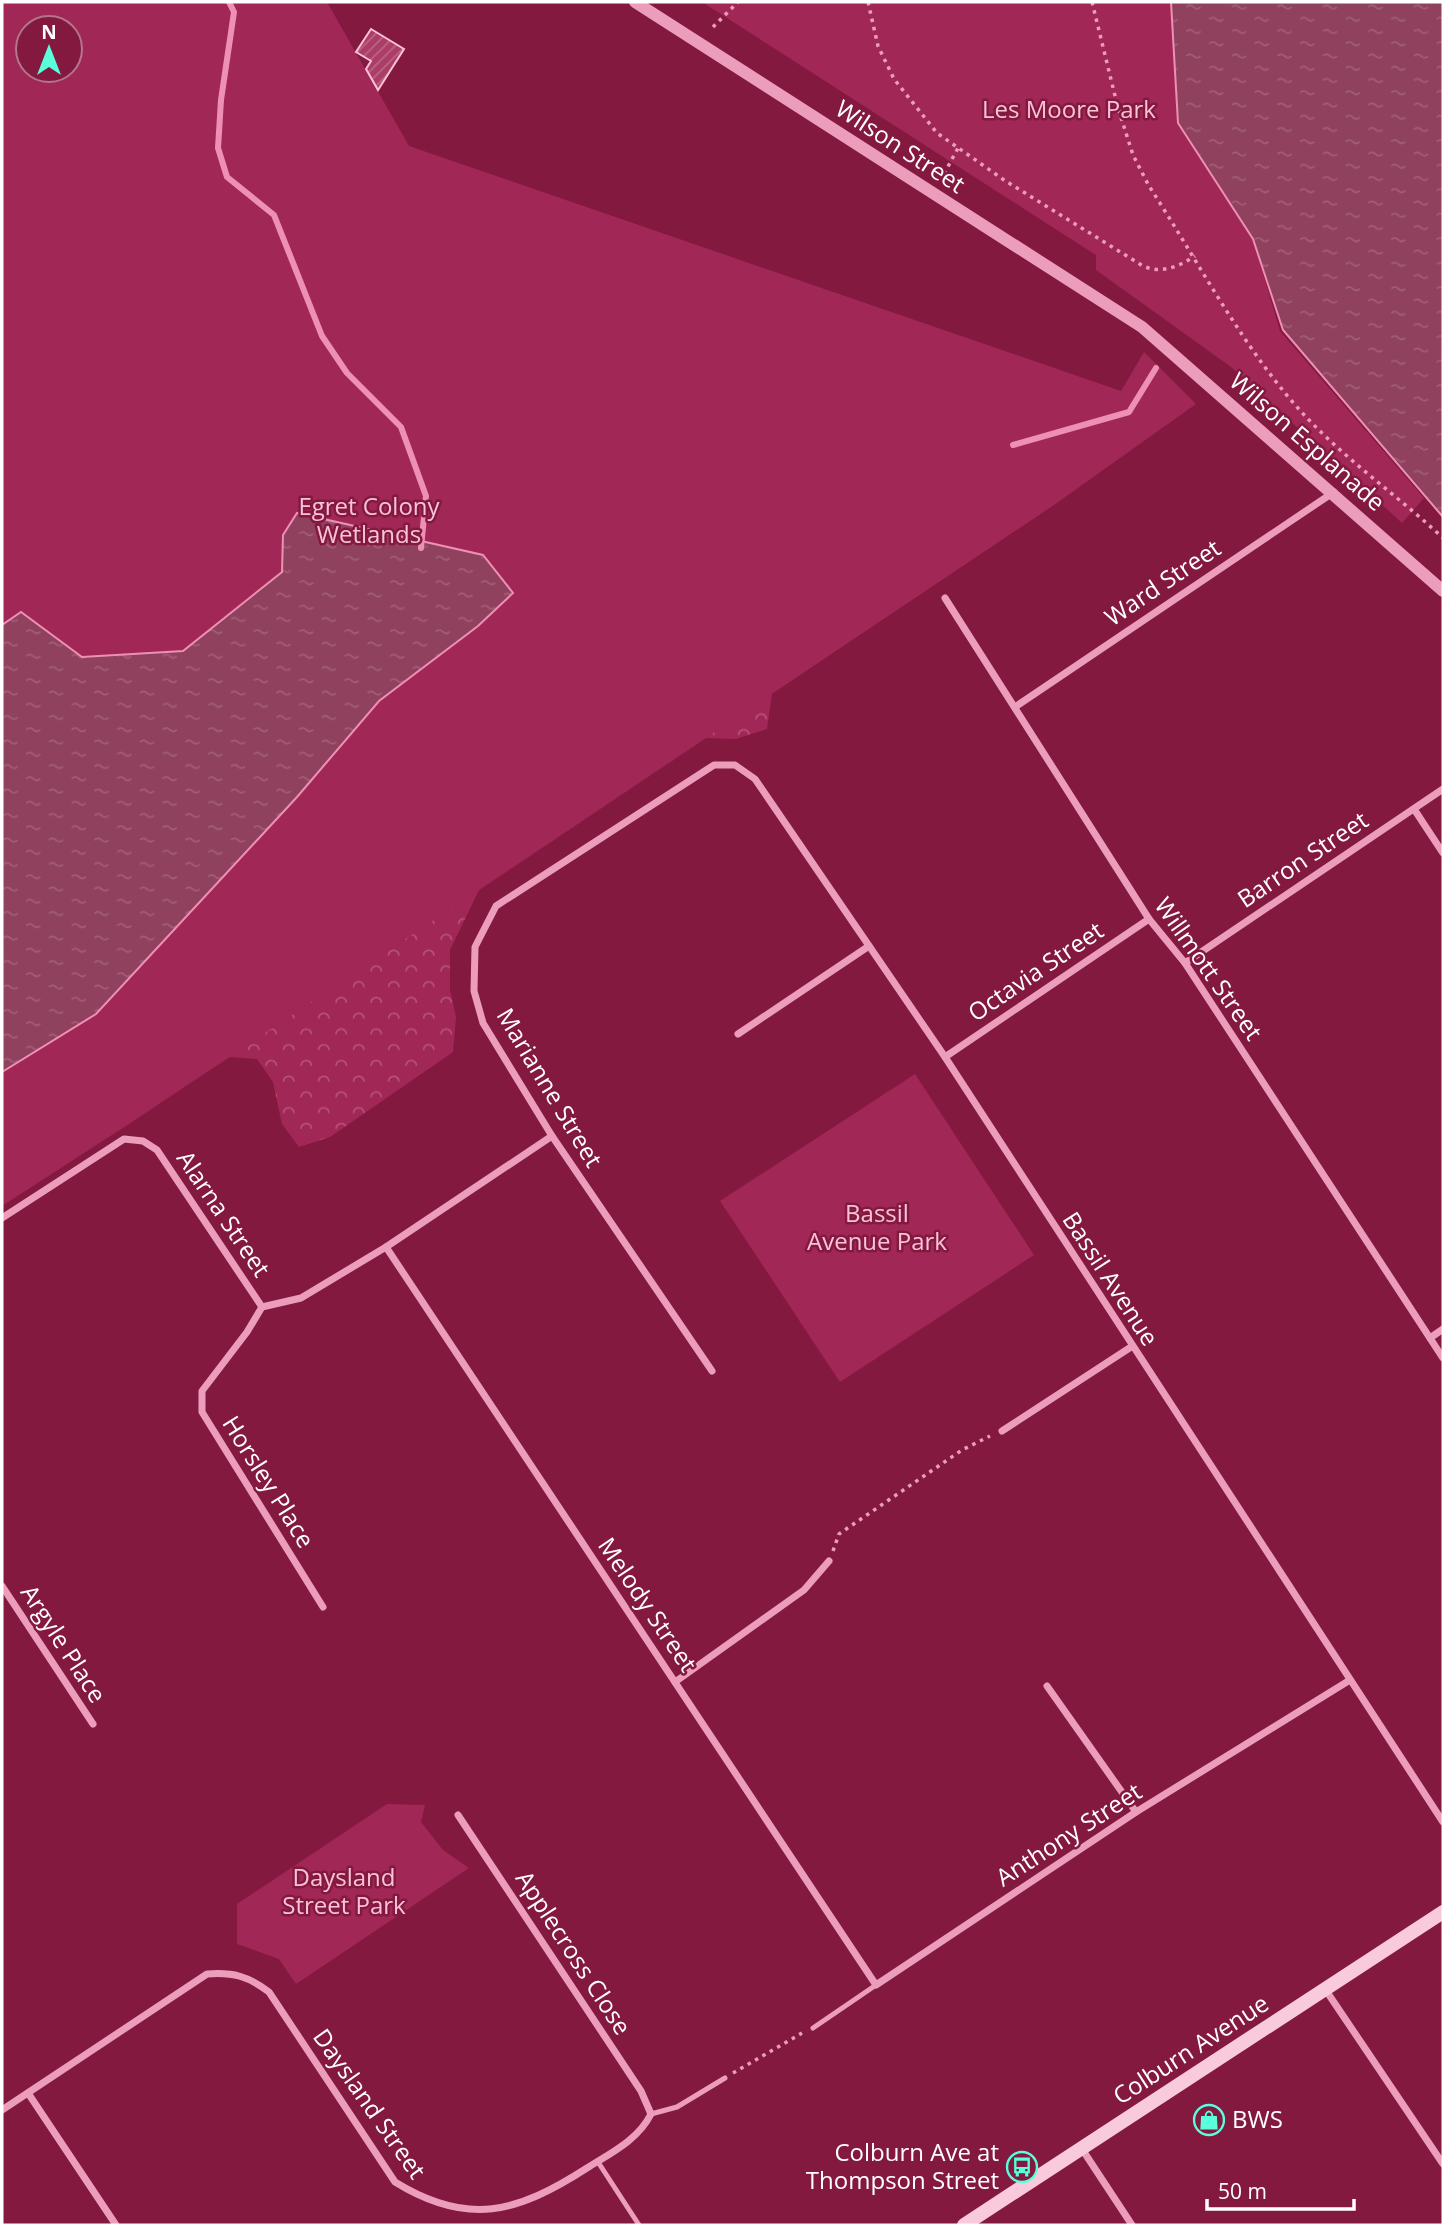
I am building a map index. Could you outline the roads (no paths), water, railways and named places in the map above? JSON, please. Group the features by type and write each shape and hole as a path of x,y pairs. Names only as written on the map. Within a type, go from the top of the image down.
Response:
{"main road":[{"name":"Colburn Avenue","path":"964,2225 1443,1912"}],"street":[{"name":"Wilson Street","path":"635,2 1142,327"},
{"name":"Wilson Esplanade","path":"1142,327 1443,590"},
{"name":"Ward Street","path":"1015,707 1334,492"},
{"name":"Willmott Street","path":"945,598 1149,919 1185,963 1443,1358"},
{"name":"Marianne Street","path":"712,1371 552,1136 483,1023 474,991 475,947 496,906 714,765 735,765"},
{"name":"Bassil Avenue","path":"735,765 755,779 945,1057 1131,1347 1443,1822"},
{"name":"Barron Street","path":"1185,963 1443,789"},
{"path":"1414,808 1443,853"},
{"name":"Octavia Street","path":"945,1057 1149,919"},
{"path":"738,1034 869,946"},
{"name":"Alarna Street","path":"2,1218 124,1139 143,1141 157,1150 262,1307 301,1298 386,1247 552,1136"},
{"name":"Melody Street","path":"386,1247 876,1985"},
{"name":"Horsley Place","path":"262,1307 247,1332 202,1391 202,1412 323,1606"},
{"path":"1430,1338 1443,1329"},
{"path":"1002,1431 1131,1347"},
{"path":"676,1682 804,1590 829,1561"},
{"name":"Argyle Place","path":"2,1586 93,1724"},
{"name":"Anthony Street","path":"876,1985 1136,1812 1350,1680"},
{"path":"1047,1686 1136,1812"},
{"name":"Applecross Close","path":"458,1815 641,2091 651,2114"},
{"name":"Daysland Street","path":"2,2110 206,1974 231,1972 253,1980 269,1992 395,2182 416,2202 441,2213 474,2219 500,2216 527,2207 643,2131 651,2114"},
{"path":"1325,1989 1443,2164"},
{"path":"28,2093 116,2225"},
{"path":"1082,2149 1132,2225"}],"lane":[{"name":"Anthony Street","path":"813,2028 876,1985"},
{"path":"651,2114 677,2106 726,2078"},
{"path":"598,2162 639,2225"}],"water":[{"path":"1171,2 1443,2 1443,517 1283,330 1253,239 1178,123"},
{"path":"297,513 483,555 513,593 478,626 379,701 297,797 96,1014 2,1072 2,625 21,612 82,657 183,651 282,572 283,535"}],"waterway":[{"path":"229,2 234,12 221,100 218,148 227,177 274,215 322,336 347,373 401,427 426,496 421,548"},
{"path":"1013,445 1129,412 1156,368"}],"place":[{"name":"BWS","path":"1209,2120"},
{"name":"Colburn Ave at Thompson Street","path":"1022,2167"}],"park label":[{"name":"Les Moore Park","path":"1069,110"},
{"name":"Egret Colony Wetlands","path":"369,521"},
{"name":"Bassil Avenue Park","path":"877,1228"},
{"name":"Daysland Street Park","path":"344,1892"}]}
